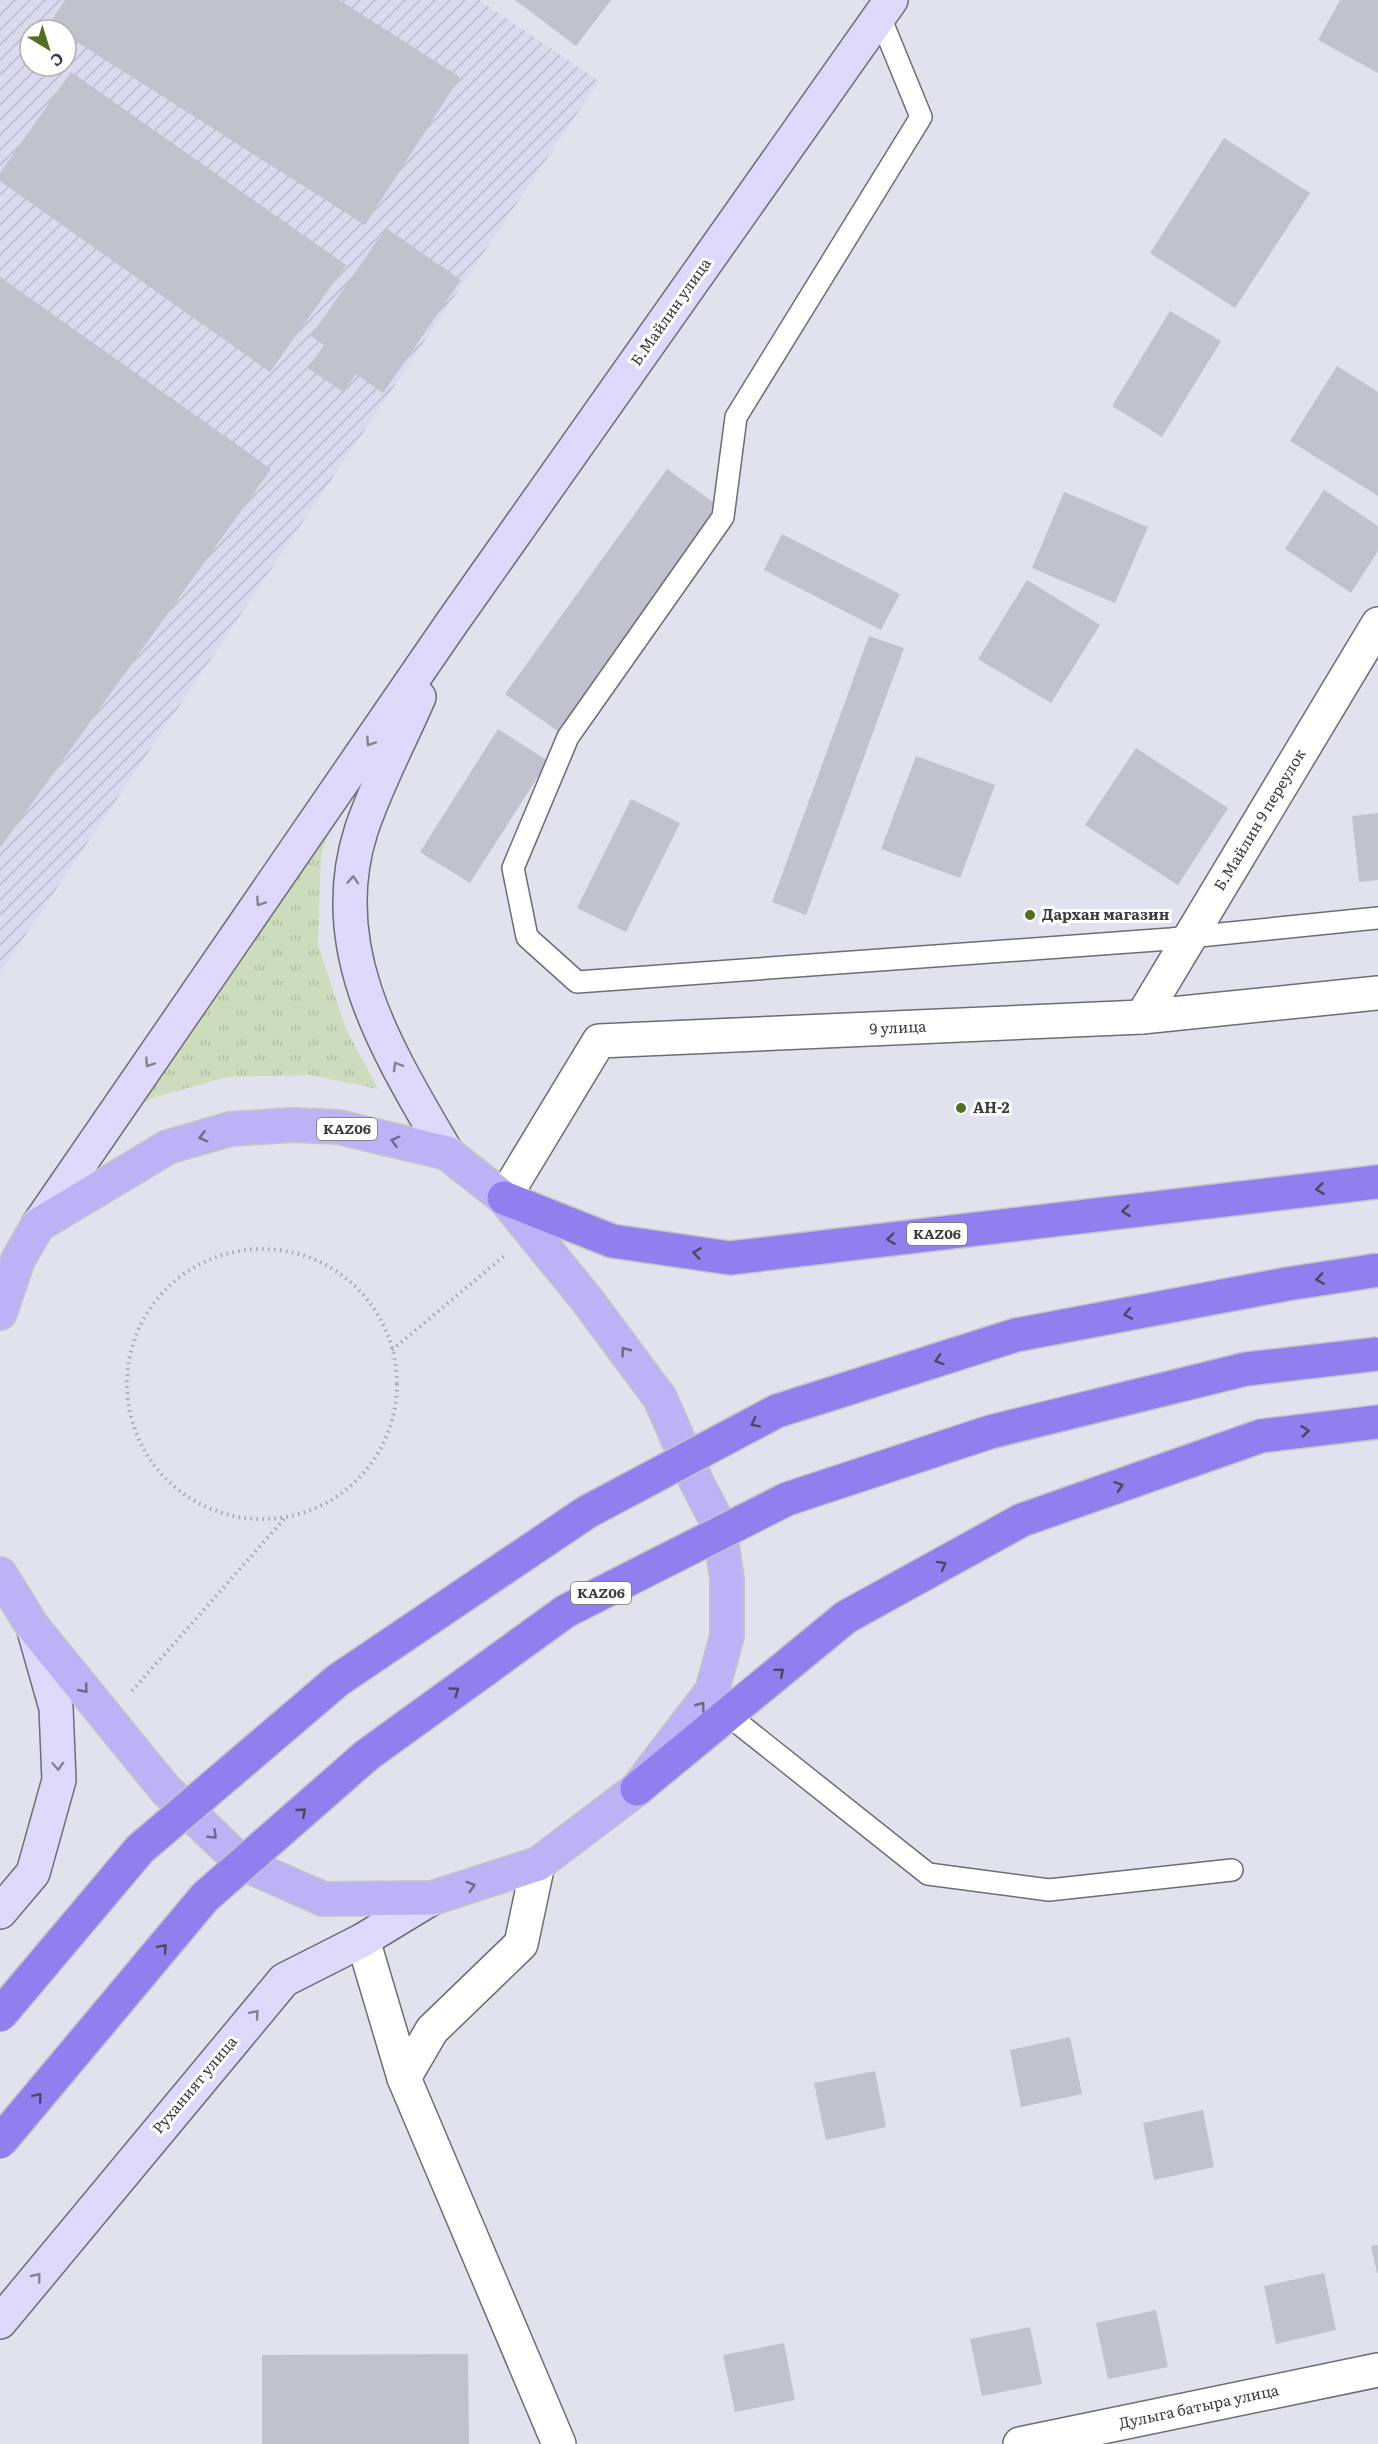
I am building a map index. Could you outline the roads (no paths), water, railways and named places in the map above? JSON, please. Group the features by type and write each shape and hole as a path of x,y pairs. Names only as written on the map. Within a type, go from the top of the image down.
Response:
{"highway":[{"name":"KАZ06","path":"504,1198 612,1241 730,1258 1378,1182"},
{"path":"0,2015 149,1841 338,1680 587,1512 777,1411 1016,1335 1287,1284 1378,1270"},
{"name":"KАZ06","path":"0,2142 205,1897 367,1755 566,1611 787,1499 990,1432 1246,1369 1378,1354"},
{"name":"KАZ06","path":"638,1789 846,1617 1022,1520 1261,1436 1378,1422"}],"main road":[{"name":"KАZ06","path":"0,1313 9,1269 38,1225 168,1147 230,1130 292,1125 339,1127 447,1153 504,1198 660,1398 697,1483 719,1525 727,1579 727,1636 712,1690 638,1789 538,1864 432,1898 323,1899 242,1863 165,1789 33,1627 0,1574"}],"street":[{"name":"Б.Майлин улица","path":"451,624 885,9"},
{"path":"447,1153 387,1050 354,959 350,915 353,868 361,832 451,624"},
{"path":"38,1225 451,624"},
{"name":"Б.Майлин 9 переулок","path":"1142,1017 1378,624"},
{"name":"9 улица","path":"504,1198 599,1041 1142,1017 1378,993"},
{"path":"0,1912 33,1873 59,1780 56,1708 33,1627"},
{"path":"404,2078 432,2030 521,1944 538,1864"},
{"name":"Руханият улица","path":"0,2322 284,1980 363,1940 432,1898"},
{"path":"363,1940 404,2078 559,2444"},
{"name":"Дулыга батыра улица","path":"1020,2444 1378,2370"}],"lane":[{"path":"885,9 921,117 736,417 723,517 568,737 513,868 527,937 577,982 1190,937 1378,918"},
{"path":"728,1715 928,1874 1049,1890 1232,1870"}],"place":[{"name":"Дархан магазин","path":"1030,915"},
{"name":"АН-2","path":"961,1108"}]}
